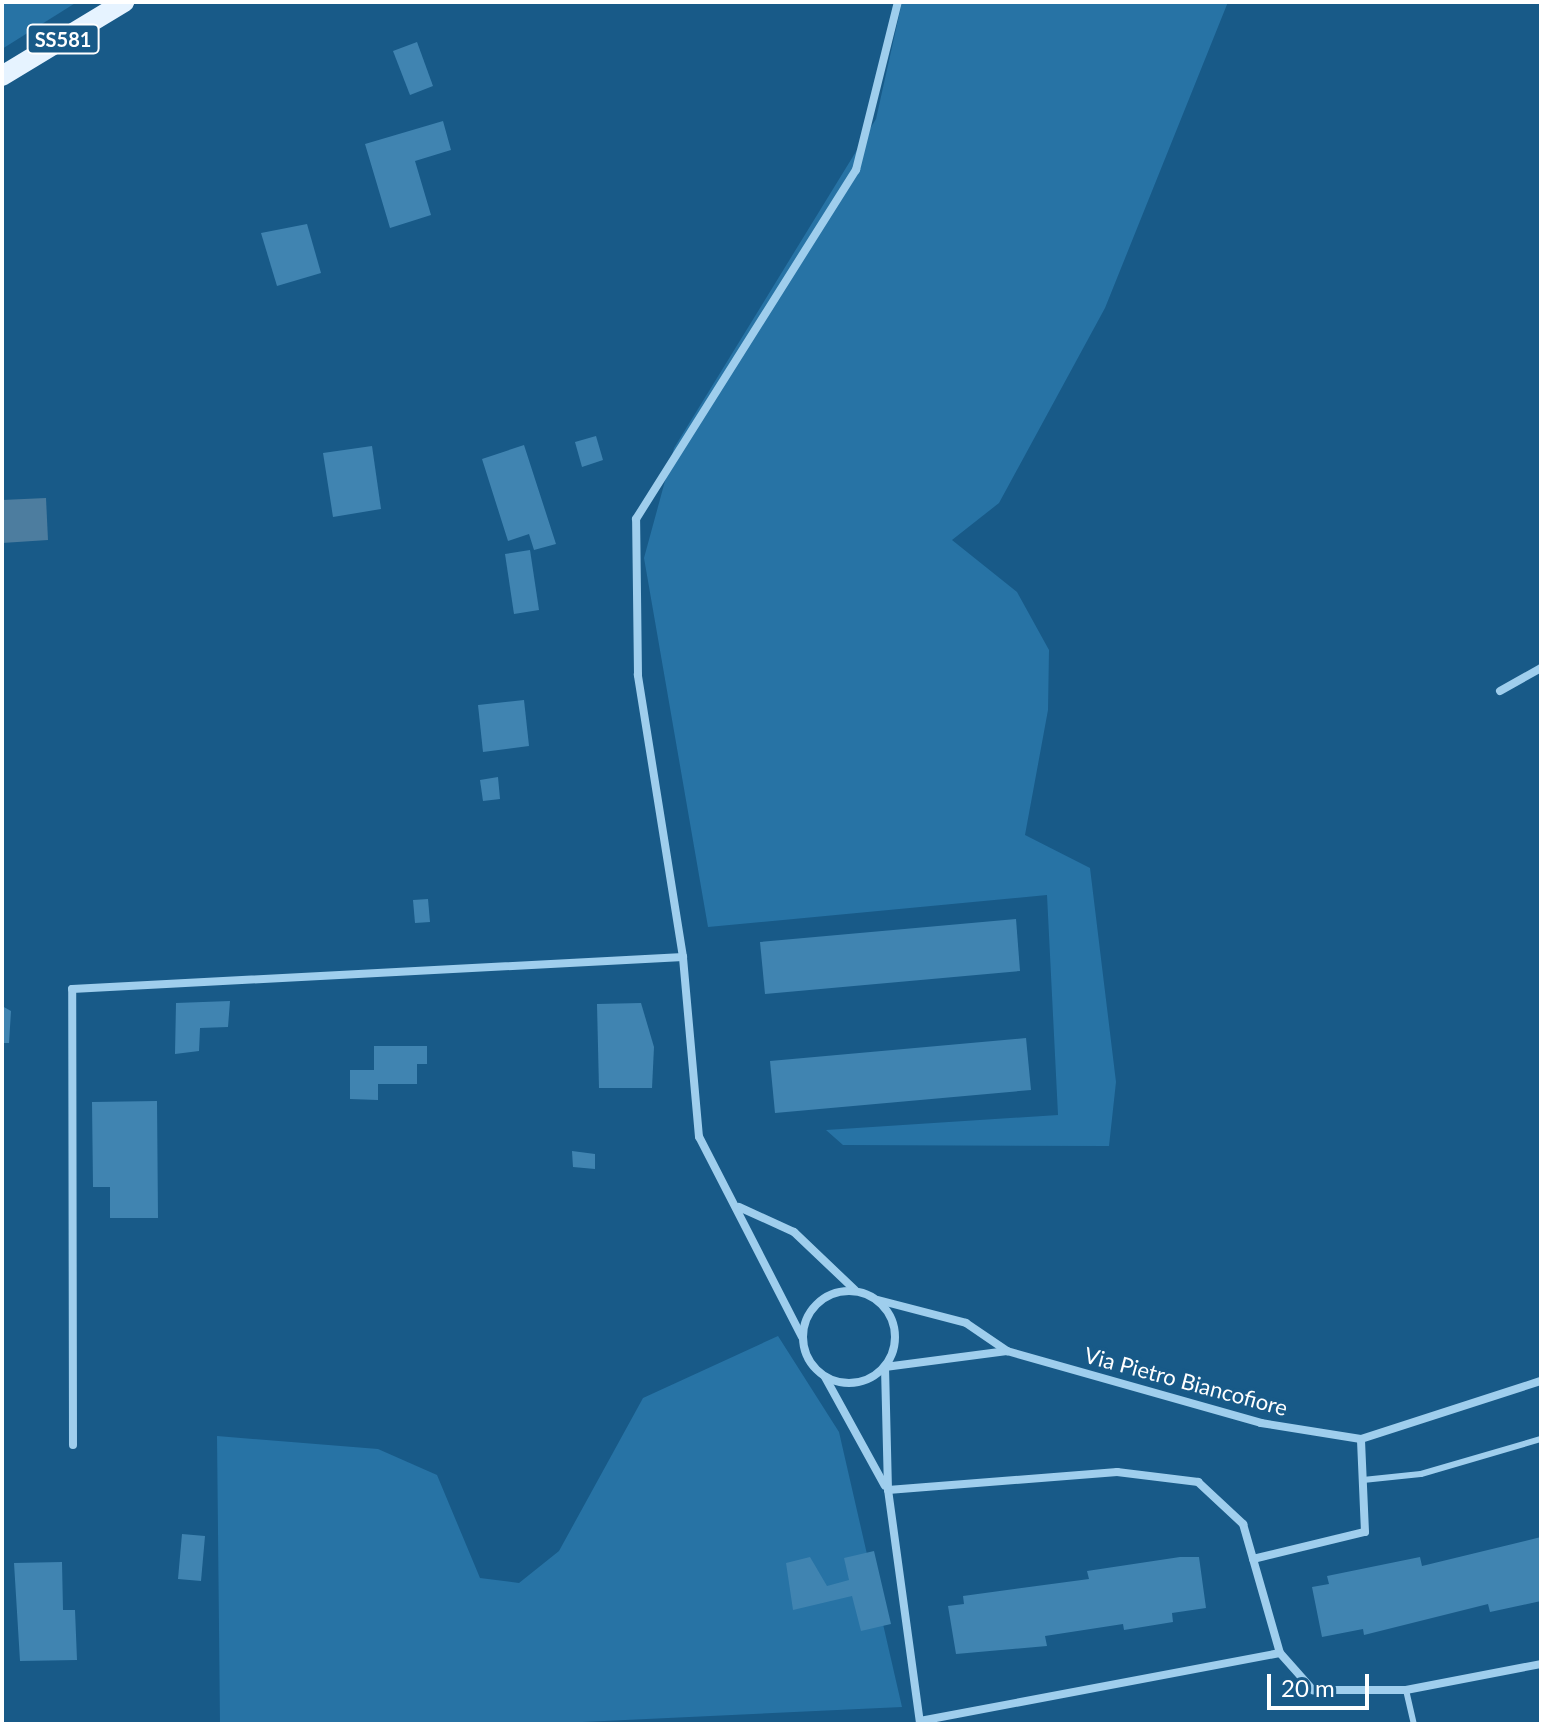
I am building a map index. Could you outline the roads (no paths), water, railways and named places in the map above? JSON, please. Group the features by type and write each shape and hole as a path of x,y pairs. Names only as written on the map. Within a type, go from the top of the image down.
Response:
{"main road":[{"name":"SS581","path":"2,76 124,2"}],"street":[{"path":"888,1490 802,1337 738,1207 699,1137 683,957 638,675 636,519 856,170 898,2"},
{"path":"1500,691 1541,668"},
{"path":"73,1445 72,989 683,957"},
{"path":"738,1207 794,1232 855,1290 878,1300 966,1323 1007,1351"},
{"path":"802,1337 825,1297 855,1290"},
{"path":"878,1300 896,1339 885,1367 888,1490 920,1722 1280,1653"},
{"path":"825,1377 850,1383 885,1367 1007,1351"},
{"name":"Via Pietro Biancofiore","path":"1007,1351 1261,1423 1361,1439 1541,1381"},
{"path":"1253,1559 1365,1532 1361,1439"},
{"path":"888,1490 1117,1472 1198,1482 1243,1524 1280,1653 1313,1690 1406,1690 1541,1664"}],"lane":[{"path":"1363,1480 1421,1474 1541,1439"},
{"path":"1406,1690 1414,1724"}]}
